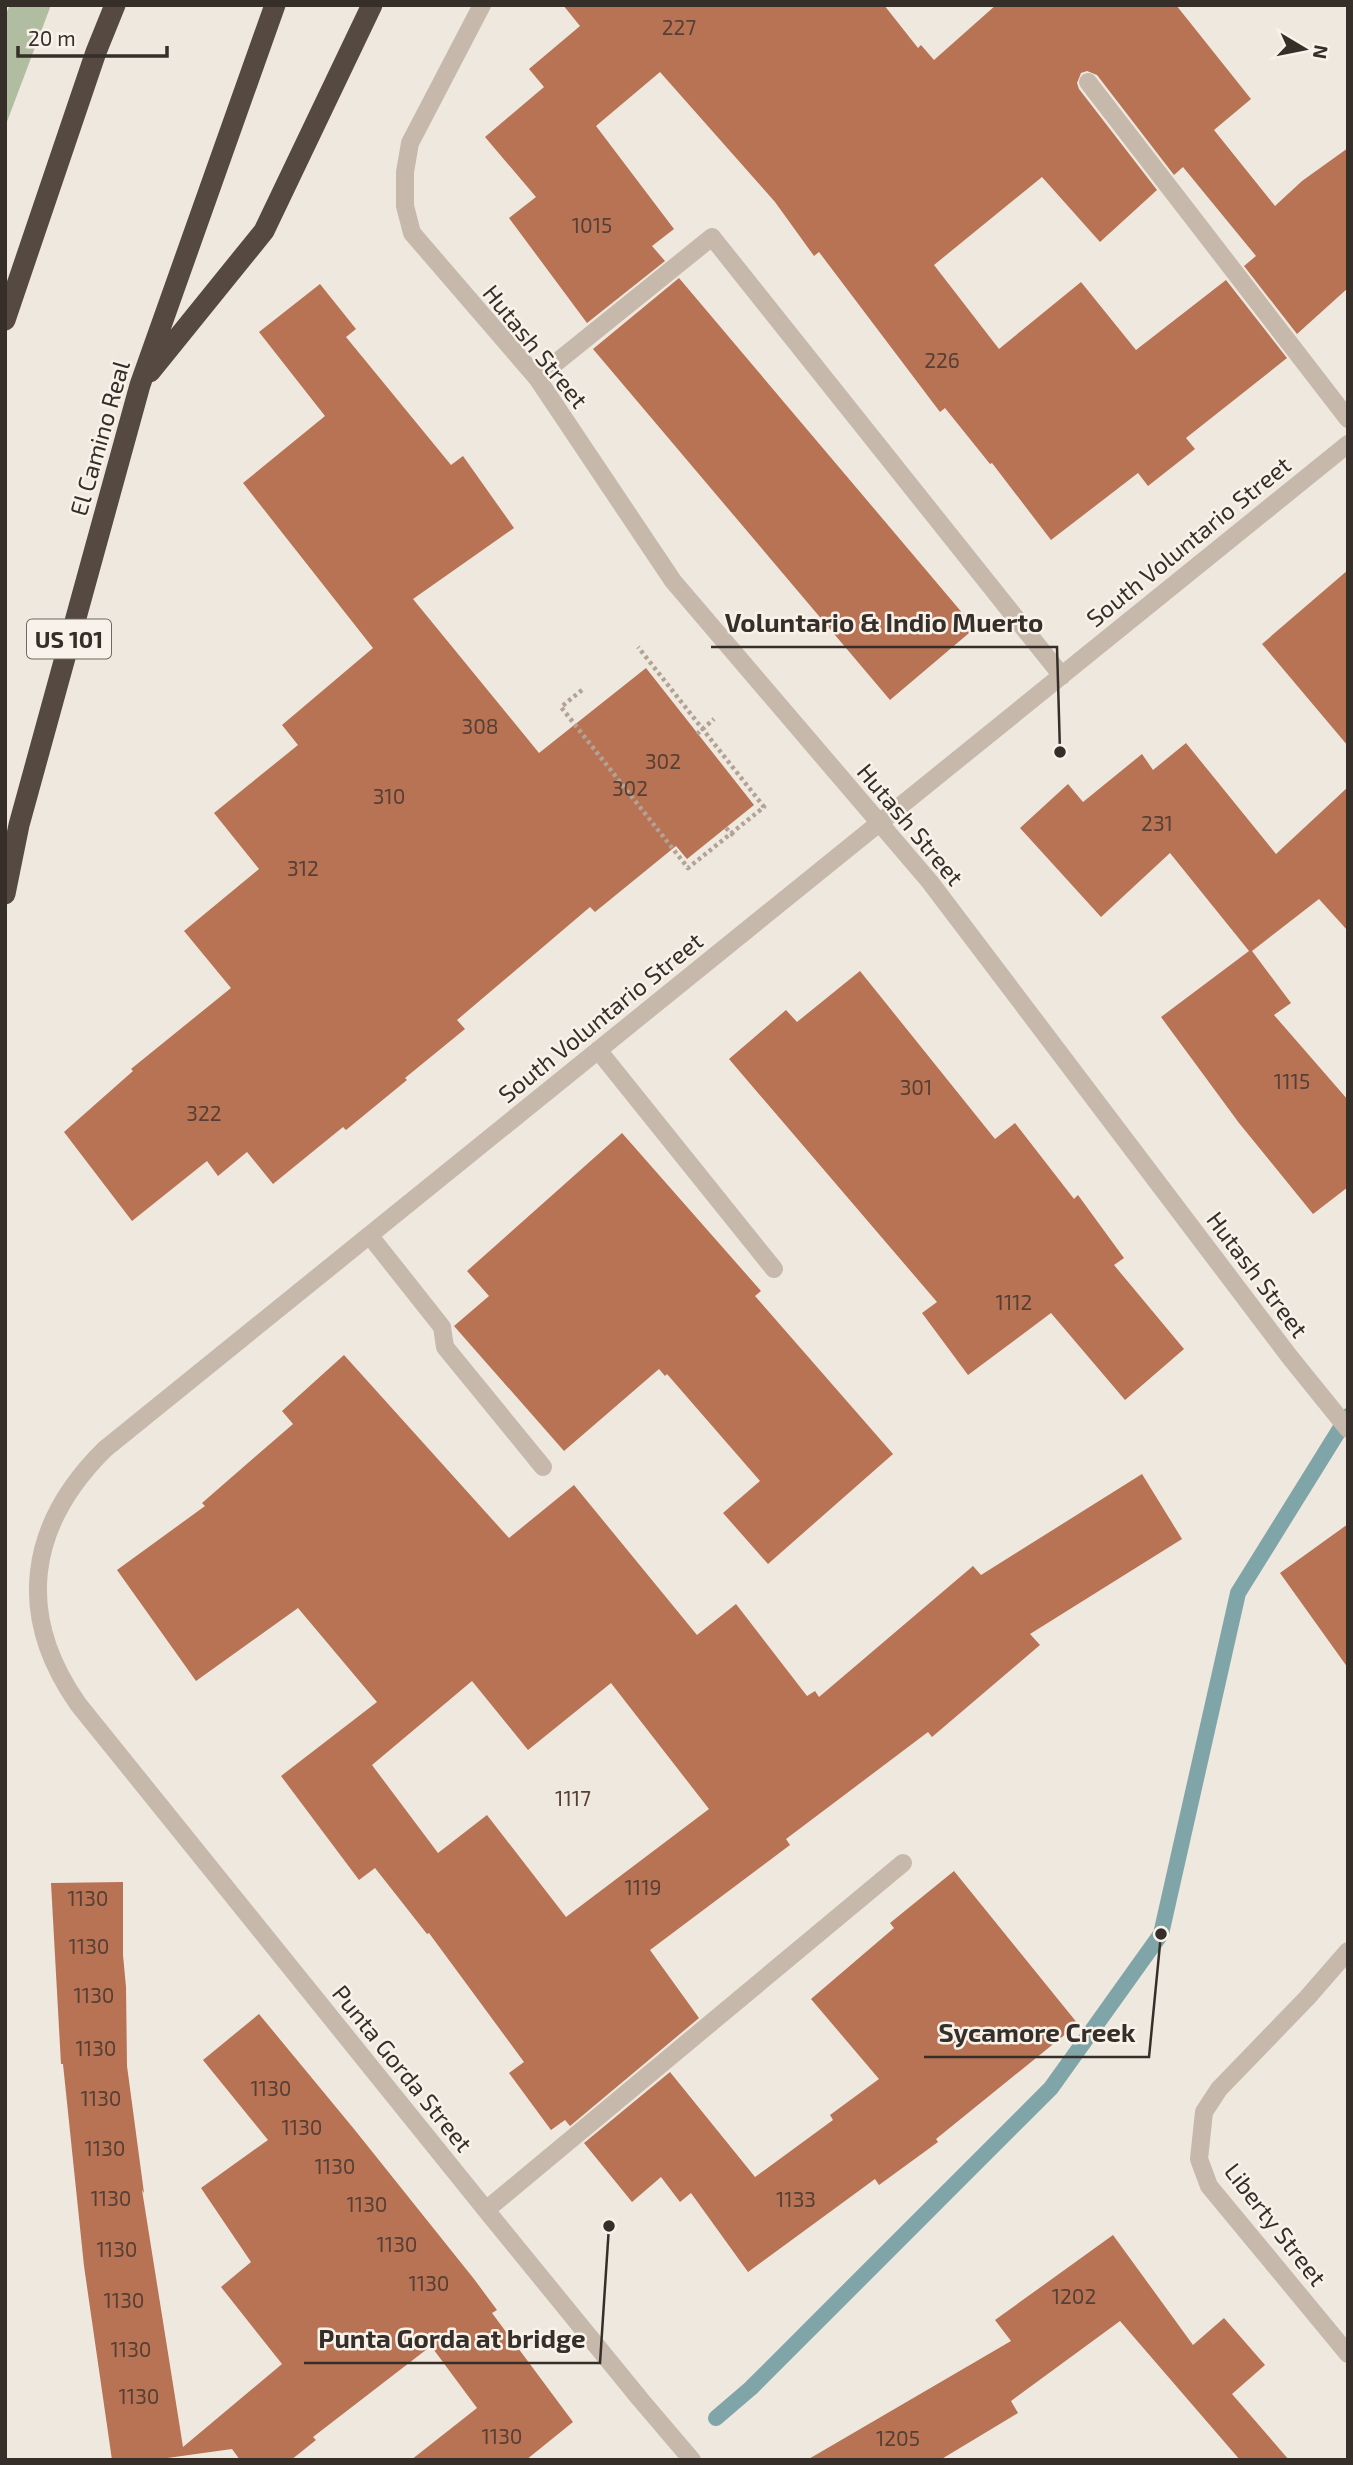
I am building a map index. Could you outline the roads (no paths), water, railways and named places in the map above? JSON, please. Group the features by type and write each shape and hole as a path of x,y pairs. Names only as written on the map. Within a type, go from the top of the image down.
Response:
{"highway":[{"path":"5,320 115,5"},
{"name":"El Camino Real","path":"5,894 26,799 140,385 275,5"},
{"path":"140,385 264,231 372,5"}],"street":[{"name":"Hutash Street","path":"482,5 410,144 405,172 405,206 412,233 537,377 673,581 930,882 1289,1356 1348,1429"},
{"path":"1088,82 1348,419"},
{"path":"537,377 712,237 1062,676"},
{"name":"South Voluntario Street","path":"78,1704 62,1681 50,1656 38,1600 39,1572 44,1544 54,1516 67,1492 105,1449 1348,444"},
{"path":"598,1050 774,1269"},
{"path":"370,1236 442,1327 445,1347 543,1467"},
{"name":"Punta Gorda Street","path":"78,1704 639,2399 692,2460"},
{"path":"486,2210 902,1863"},
{"name":"Liberty Street","path":"1348,1951 1219,2089 1204,2112 1199,2159 1209,2186 1348,2354"}],"waterway":[{"path":"716,2418 751,2388 1051,2088 1161,1934 1238,1593 1348,1416"}],"place":[{"name":"Voluntario & Indio Muerto","path":"1060,752"},
{"name":"Sycamore Creek","path":"1161,1934"},
{"name":"Punta Gorda at bridge","path":"609,2226"}]}
